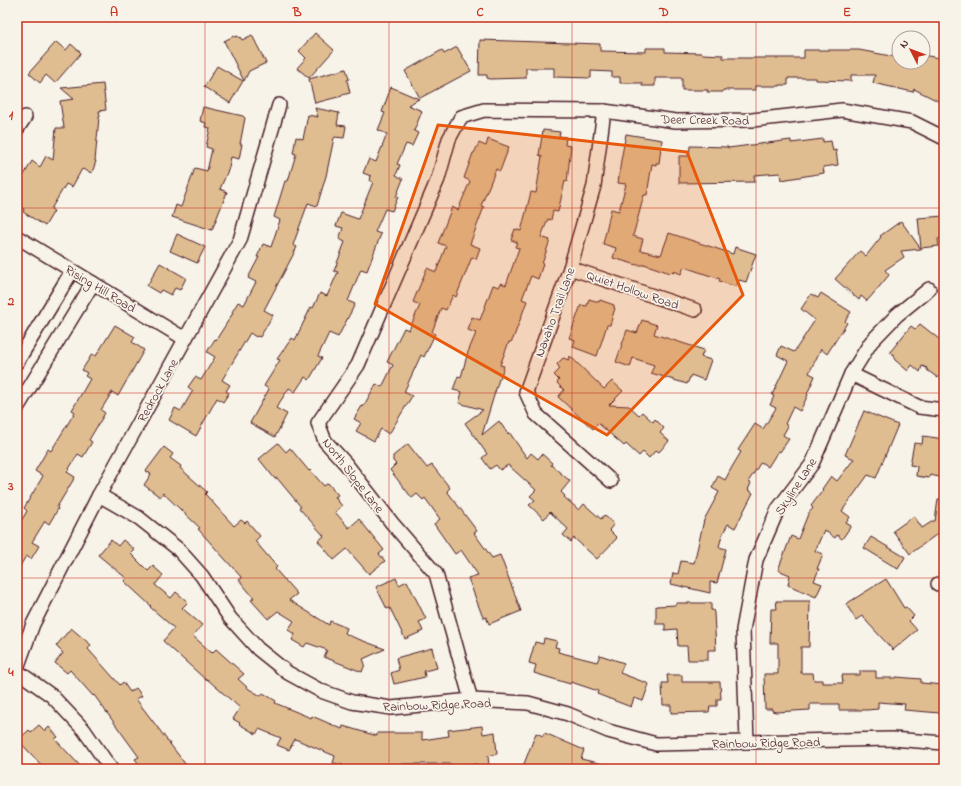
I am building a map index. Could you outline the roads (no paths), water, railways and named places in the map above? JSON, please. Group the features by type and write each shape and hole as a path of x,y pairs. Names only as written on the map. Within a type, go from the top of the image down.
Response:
{"street":[{"name":"Redrock Lane","path":"17,668 33,624 99,495 240,240 279,105"},
{"name":"Deer Creek Road","path":"461,117 484,110 604,111 676,121 752,120 842,110 912,122 944,138"},
{"name":"Navaho Trail Lane","path":"604,111 594,186 570,268 526,392 536,414 611,480"},
{"path":"17,129 25,117"},
{"name":"North Slope Lane","path":"461,117 449,138 438,179 358,365 318,423 325,440 346,464 392,523 436,574 471,700"},
{"name":"Rising Hill Road","path":"17,237 185,339"},
{"name":"Quiet Hollow Road","path":"570,268 695,310"},
{"path":"17,362 72,270"},
{"path":"17,408 93,283"},
{"name":"Skyline Lane","path":"747,742 743,630 756,560 778,510 812,464 851,374 871,342 897,315 929,289"},
{"path":"851,374 919,407 944,410"},
{"name":"Rainbow Ridge Road","path":"99,495 139,518 178,549 202,576 230,618 258,649 288,673 321,691 352,702 392,708 471,700 528,703 568,714 608,731 656,744 892,739 944,743"},
{"path":"17,671 52,696 84,730 111,769"}]}
